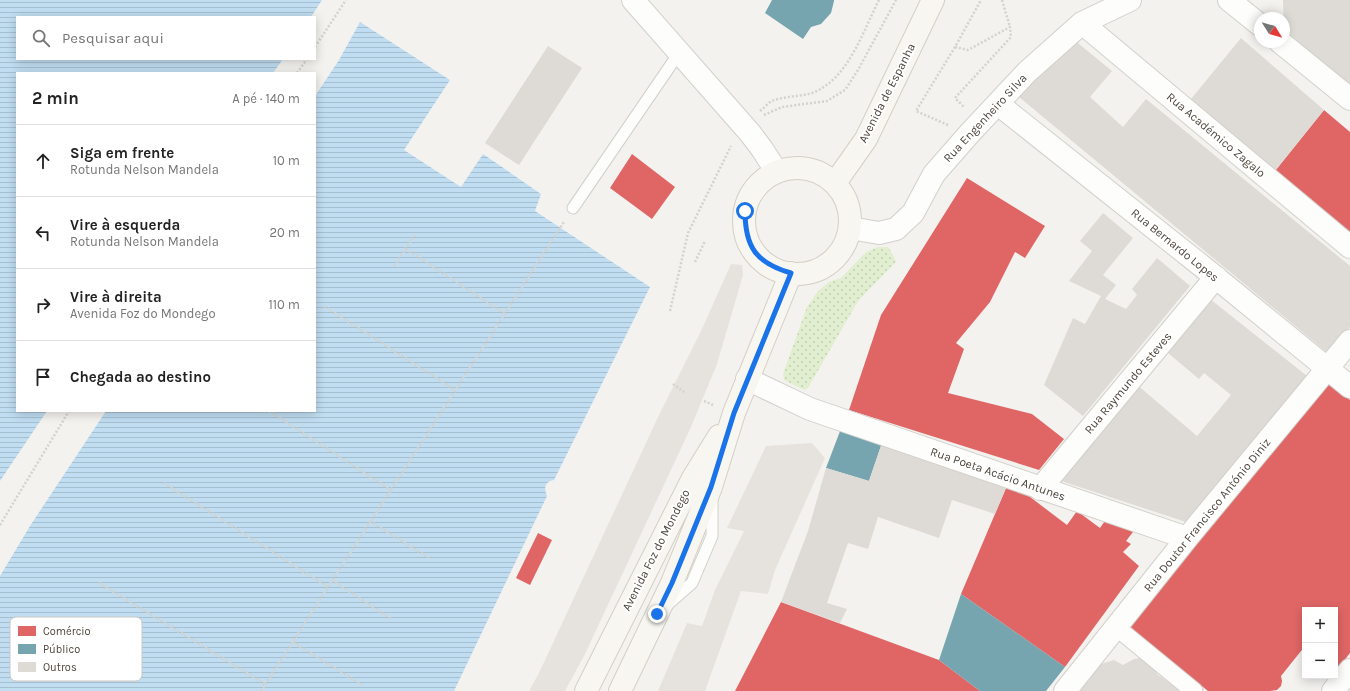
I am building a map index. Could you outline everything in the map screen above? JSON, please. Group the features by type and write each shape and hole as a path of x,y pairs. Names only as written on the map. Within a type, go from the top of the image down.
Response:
{"main road":[{"name":"Avenida de Espanha","path":"835,183 866,139 933,0"},
{"path":"789,168 806,168 818,172 835,183 845,196 850,211 850,228 845,244 836,257 823,267 807,273 791,273 775,269 761,260 750,245 745,228 745,211 750,196 761,182 777,172 789,168"},
{"name":"Avenida Foz do Mondego","path":"586,691 726,410 747,379 791,273"},
{"name":"Avenida Foz do Mondego","path":"620,691 672,583 711,487 726,410"}],"street":[{"path":"632,0 743,126 762,149 777,172"},
{"name":"Rua Engenheiro Silva","path":"850,228 879,233 896,229 913,213 934,174 974,128 1027,72 1082,23 1130,0"},
{"path":"1229,0 1254,20"},
{"name":"Rua Académico Zagalo","path":"1082,23 1350,247"},
{"path":"1287,48 1350,99"},
{"name":"Rua Bernardo Lopes","path":"998,104 1216,277 1350,387"},
{"name":"Rua Raymundo Esteves","path":"1040,489 1216,277"},
{"name":"Rua Doutor Francisco António Diniz","path":"1064,691 1187,538 1350,340"},
{"name":"Rua Poeta Acácio Antunes","path":"747,379 810,409 1040,489 1187,538"},
{"path":"1116,627 1194,691"},
{"path":"1333,691 1350,670"}],"lane":[{"path":"573,208 679,53"}],"path":[{"path":"316,45 346,0"},
{"path":"743,126 771,101 812,93 830,83 845,65 858,44 879,0"},
{"path":"974,128 916,111 955,47 981,0"},
{"path":"974,128 955,98 1011,37 1010,27 1002,0"},
{"path":"955,47 968,50 1010,27"},
{"path":"298,72 306,60"},
{"path":"261,691 573,208"},
{"path":"394,266 415,235"},
{"path":"695,262 705,241"},
{"path":"406,248 505,314"},
{"path":"324,306 455,390"},
{"path":"673,384 684,392"},
{"path":"704,402 726,410"},
{"path":"0,526 68,412"},
{"path":"271,412 391,490"},
{"path":"164,483 328,587"},
{"path":"370,521 429,558"},
{"path":"332,580 391,619"},
{"path":"99,583 265,684"},
{"path":"293,642 362,685"}],"green space":[{"path":"878,247 888,247 896,262 858,301 808,388 804,390 784,380 783,374 807,307 818,291 829,282 841,278 866,252"}],"shaded area":[{"path":"731,264 742,265 743,275 717,364 691,427 585,654 565,691 529,691 539,673 659,415 702,329"},
{"path":"812,443 825,458 775,570 768,594 741,591 705,691 658,691 687,623 702,626 715,590 744,531 727,528 766,446"}],"water":[{"path":"0,0 322,0 312,16 16,16 16,60 282,60 274,72 16,72 16,412 46,412 0,481"},
{"path":"360,22 450,80 404,150 461,187 483,154 541,194 535,211 650,287 554,480 548,482 546,486 545,490 547,496 454,691 0,691 0,576 30,526 105,412 316,412 316,94 339,60"}],"building: Comércio":[{"path":"1324,110 1350,132 1350,232 1275,171"},
{"path":"632,154 675,187 652,219 610,188"},
{"path":"967,178 1045,226 1025,258 1015,252 990,302 956,343 964,349 948,393 1032,414 1064,439 1039,470 849,410 881,315"},
{"path":"1330,383 1350,400 1350,653 1338,668 1338,607 1302,607 1302,650 1281,676 1281,686 1277,690 1270,691 1208,691 1128,626"},
{"path":"1009,481 1067,525 1077,511 1100,528 1109,515 1133,532 1126,541 1131,544 1123,552 1139,566 1065,667 961,594"},
{"path":"538,533 552,540 530,585 516,578"},
{"path":"781,602 939,660 980,691 735,691"}],"building: Público":[{"path":"772,0 834,1 831,13 821,24 811,27 803,39 765,13"},
{"path":"842,426 883,440 869,481 826,468"},
{"path":"961,594 1065,667 1046,691 980,691 939,660"}],"building: Outros":[{"path":"1283,0 1350,0 1350,86 1290,36 1290,12 1283,12"},
{"path":"1241,38 1324,110 1275,171 1191,99"},
{"path":"1073,39 1112,71 1090,97 1123,127 1146,99 1350,266 1350,327 1329,354 1019,97"},
{"path":"548,46 582,68 519,165 485,143"},
{"path":"1103,213 1133,238 1103,275 1116,285 1105,299 1126,309 1137,295 1132,289 1157,258 1190,286 1083,416 1044,385 1073,318 1085,324 1101,296 1069,281 1092,251 1080,241"},
{"path":"1205,295 1307,376 1186,522 1058,480 1135,383 1197,436 1231,395 1204,373 1199,379 1162,348"},
{"path":"883,440 1009,481 995,514 952,500 939,538 878,517 868,549 848,543 827,603 847,609 840,623 781,602 808,531 826,468 869,481"},
{"path":"1145,657 1153,663 1157,674 1180,691 1079,691 1101,664 1114,660 1123,665 1134,659"}],"route":[{"path":"657,614 672,583 711,487 734,413 791,273 775,269 761,260 750,245 745,228 745,211"}]}
